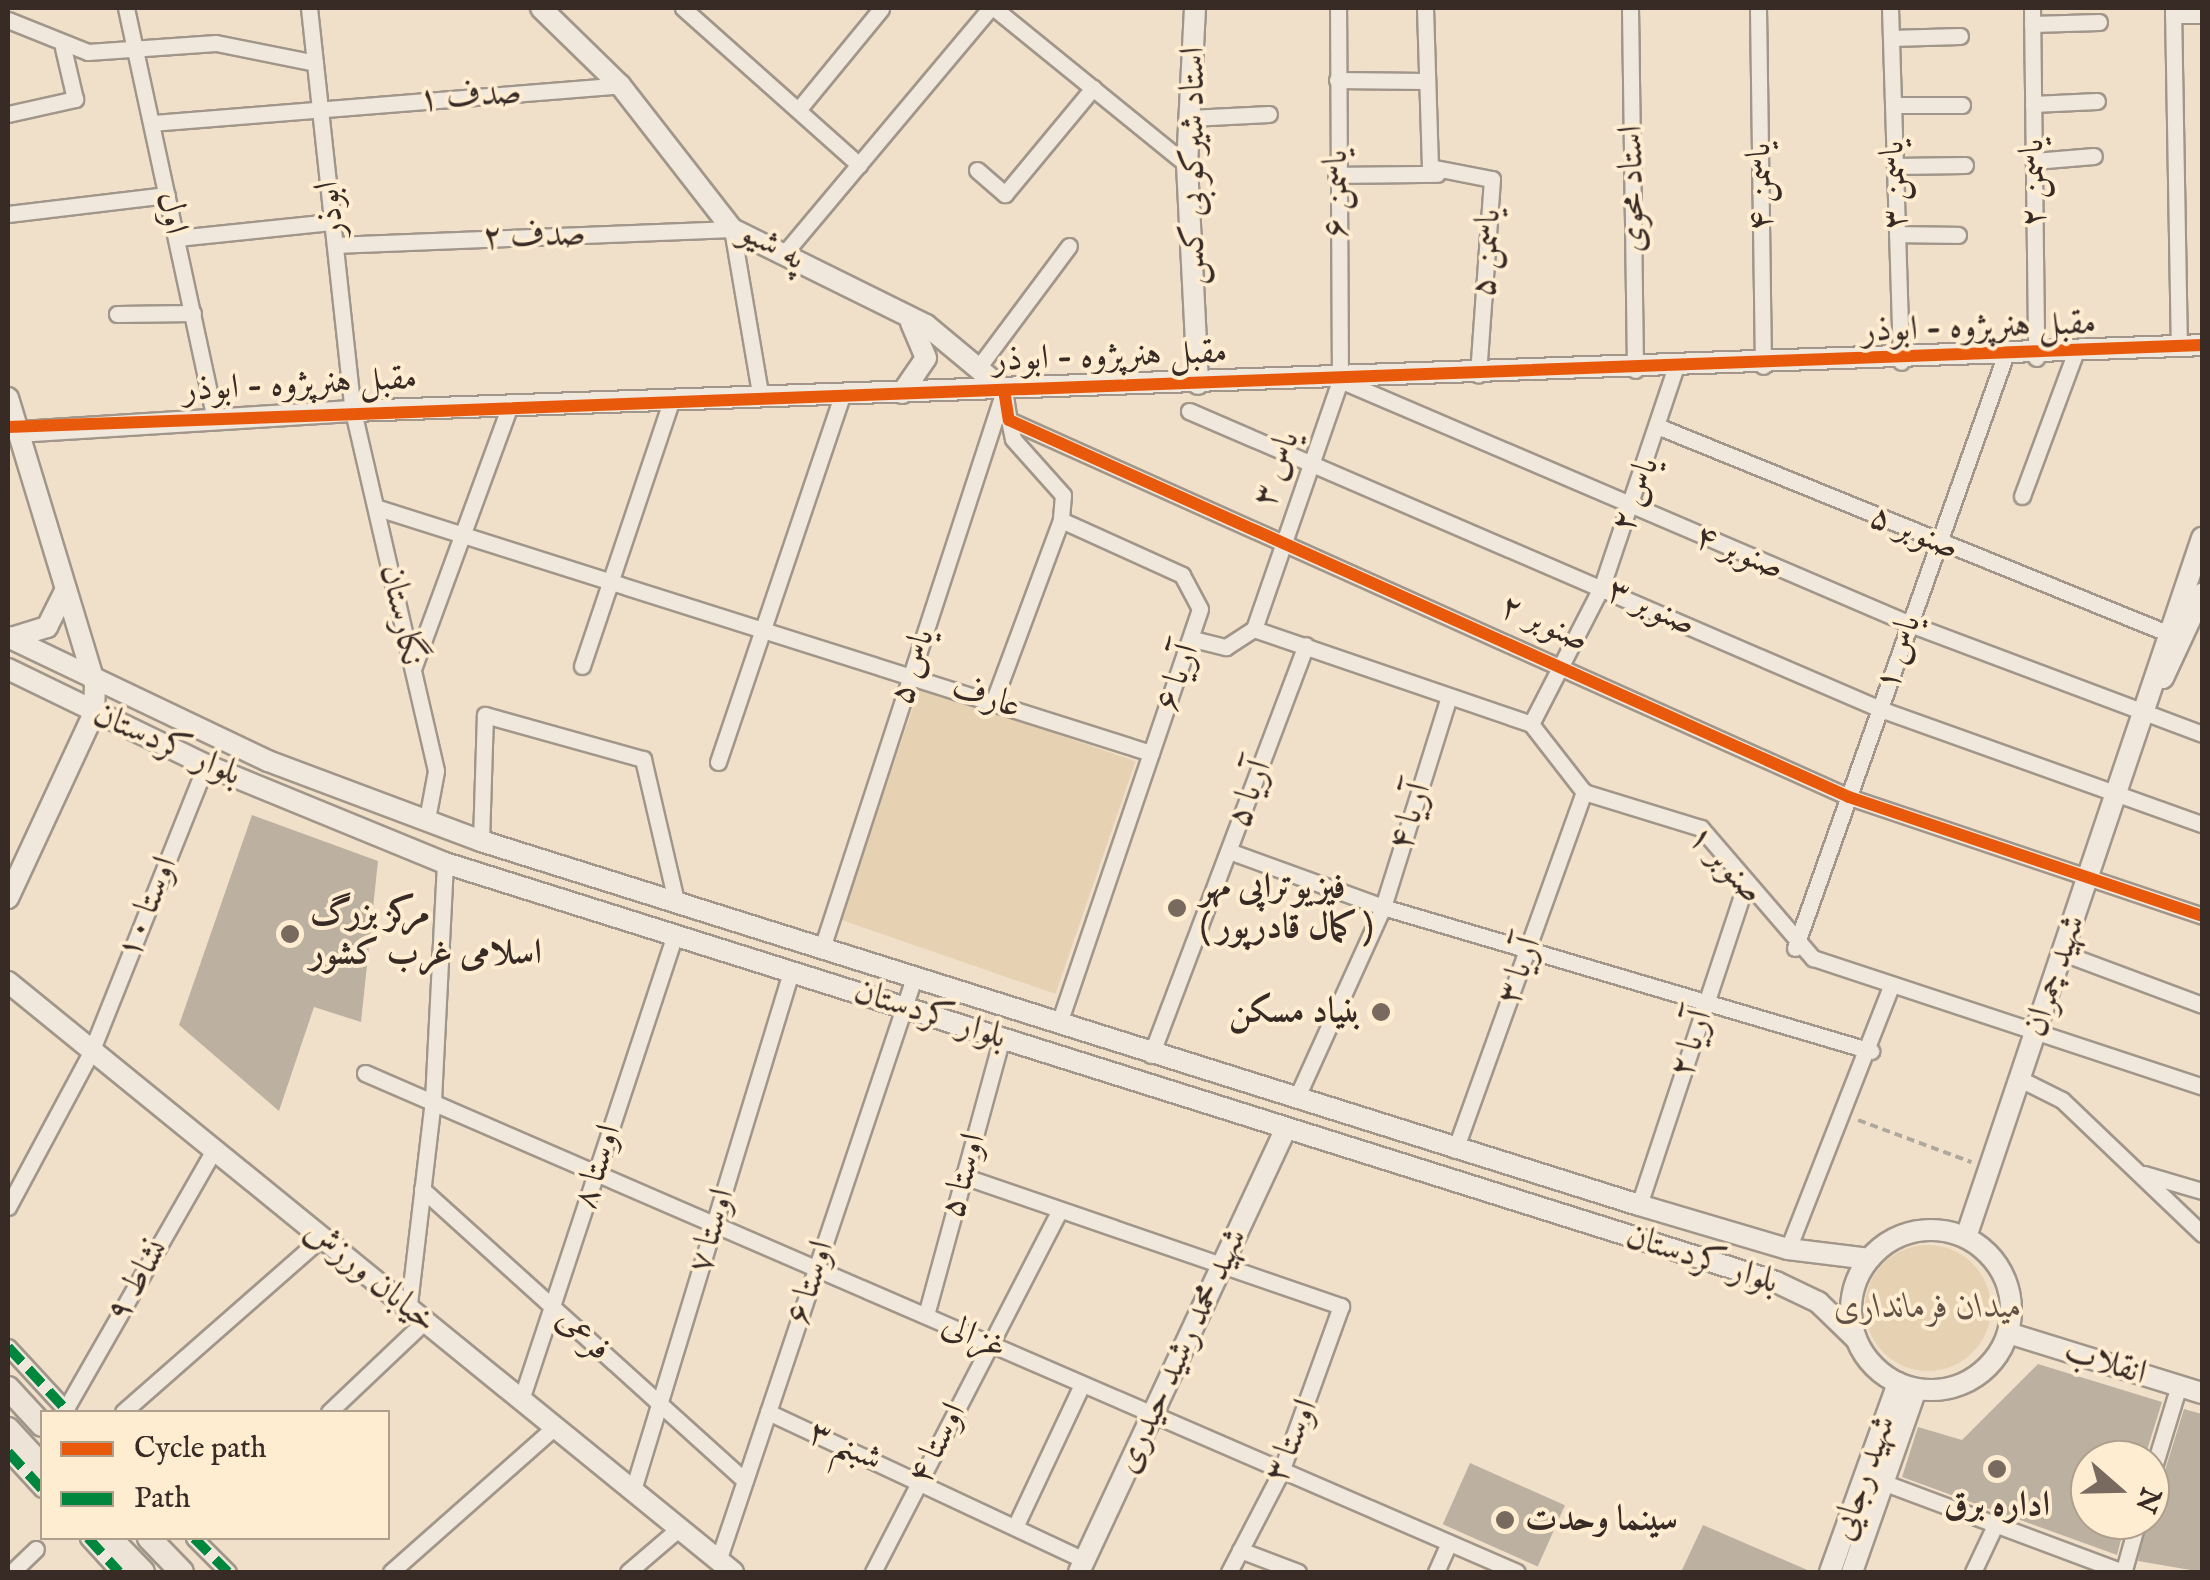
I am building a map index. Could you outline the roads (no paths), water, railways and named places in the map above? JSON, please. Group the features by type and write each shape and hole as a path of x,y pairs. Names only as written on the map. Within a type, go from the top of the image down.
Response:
{"main road":[{"name":"په شیو","path":"541,8 620,86 732,229 788,249 898,311 1004,390"},
{"name":"استاد شیرکو بی کس","path":"1194,8 1187,165 1198,384"},
{"path":"898,311 922,336 926,358 901,393"},
{"name":"مقبل هنرپژوه - ابوذر","path":"13,430 354,410 2036,358 2202,345"},
{"path":"8,398 13,430 95,684 94,713 8,898"},
{"name":"شهید چمران","path":"1966,1237 2202,538"},
{"path":"9,637 47,627 66,589"},
{"name":"شهید چمران","path":"2144,715 2202,594"},
{"name":"بلوار کردستان","path":"9,637 95,684 481,841 915,974 1151,1056 1638,1205 1788,1249 1869,1258"},
{"name":"بلوار کردستان","path":"8,669 206,764 445,863 1776,1282 1818,1302 1856,1339"},
{"name":"خیابان ورزش","path":"8,982 212,1153 409,1304 676,1530 726,1566"},
{"name":"شهید محمد رشید حیدری","path":"1082,1566 1285,1130"},
{"path":"1914,1231 1966,1237 2000,1268 2008,1333 1972,1378 1907,1386 1856,1339 1852,1297 1869,1258 1914,1231"},
{"path":"1776,1282 1788,1249"},
{"name":"انقلاب","path":"2008,1333 2202,1393"},
{"name":"شهید رجایی","path":"1852,1572 1885,1483 1907,1386"},
{"name":"شهید رجایی","path":"1830,1572 1907,1386"},
{"path":"8,1388 40,1423"},
{"path":"8,1429 40,1464"},
{"path":"112,1540 143,1572"},
{"path":"151,1540 182,1572"}],"street":[{"name":"اول","path":"126,8 215,418"},
{"name":"ابوذر","path":"309,8 354,410"},
{"path":"683,8 703,14 858,165"},
{"path":"788,249 992,8 1187,165"},
{"name":"یاسمن ۶","path":"1338,8 1340,380"},
{"name":"یاسمن ۵","path":"1425,8 1425,81 1437,174 1491,174 1478,375"},
{"name":"استاد محوی","path":"1630,8 1636,370"},
{"name":"یاسمن ۴","path":"1758,8 1763,366"},
{"name":"یاسمن ۳","path":"1890,8 1901,362"},
{"path":"798,110 881,9"},
{"path":"2179,347 2173,12 2202,15"},
{"path":"2032,16 2099,22"},
{"name":"یاسمن ۲","path":"2032,16 2036,358"},
{"path":"8,20 63,48 136,51 216,43 315,62"},
{"path":"1891,38 1960,36"},
{"path":"8,114 74,99 63,48"},
{"path":"1337,80 1425,81"},
{"name":"صدف ۱","path":"152,124 233,114 620,86"},
{"path":"977,170 1005,194 1093,88"},
{"path":"2033,104 2097,101"},
{"path":"1893,105 1962,106"},
{"path":"1190,118 1269,114"},
{"path":"2034,161 2094,156"},
{"path":"1895,166 1964,165"},
{"path":"1336,175 1437,174"},
{"path":"8,214 167,195"},
{"path":"177,238 331,222"},
{"path":"732,229 760,398"},
{"name":"صدف ۲","path":"335,245 732,229"},
{"path":"1897,234 1958,234"},
{"path":"978,368 1069,246"},
{"path":"117,314 193,313"},
{"path":"2022,496 2074,356"},
{"name":"یاس ۱","path":"1795,948 2004,359"},
{"name":"یاس ۲","path":"1531,724 1602,586 1662,428 1676,369"},
{"name":"یاس ۳","path":"1254,629 1340,380"},
{"name":"صنوبر ۴","path":"1340,380 1630,508 1910,624 2202,734"},
{"path":"994,700 1061,520 1063,495 1012,439 1004,390"},
{"name":"یاس ۵","path":"823,945 1004,390"},
{"path":"718,762 842,395"},
{"path":"582,666 671,400"},
{"path":"414,668 510,406"},
{"name":"نگارستان","path":"354,410 436,771 426,820"},
{"name":"صنوبر ۳","path":"1189,410 1880,709 2202,824"},
{"name":"صنوبر ۲","path":"1010,420 1563,665 1848,797 2202,916"},
{"name":"صنوبر ۵","path":"1662,428 1936,543 2167,633"},
{"name":"عارف","path":"378,508 1151,752"},
{"name":"آریا ۶","path":"1059,1024 1193,639 1200,609 1182,575 1061,520"},
{"path":"1193,639 1226,647 1254,629 1531,724 1584,792"},
{"name":"آریا ۵","path":"1151,1056 1306,645"},
{"name":"آریا ۴","path":"1296,1099 1383,907 1449,697"},
{"path":"481,841 485,715 643,759 676,901"},
{"name":"اوستا ۱۰","path":"8,1207 91,1052 206,764"},
{"name":"صنوبر ۱","path":"1584,792 1701,828 1795,948"},
{"name":"آریا ۳","path":"1456,1150 1584,792"},
{"path":"1229,851 1383,907 1871,1051"},
{"path":"409,1304 433,1100 445,863"},
{"name":"آریا ۲","path":"1638,1205 1746,883"},
{"name":"اوستا ۸","path":"521,1400 675,935"},
{"path":"1795,948 1891,986 2202,1086"},
{"path":"2063,953 2202,1005"},
{"name":"اوستا ۷","path":"633,1490 791,972"},
{"name":"اوستا ۶","path":"726,1566 745,1481 915,974"},
{"path":"1788,1249 1871,1051 1891,986"},
{"name":"اوستا ۵","path":"926,1315 1002,1038"},
{"name":"غزالی","path":"365,1073 815,1271 926,1315 1081,1387 1516,1572"},
{"path":"2020,1078 2062,1100 2202,1234"},
{"name":"نشاط ۹","path":"67,1410 212,1153"},
{"path":"2140,1173 2202,1190"},
{"path":"963,1176 1222,1266"},
{"name":"فرعی","path":"422,1188 658,1407 745,1481"},
{"name":"اوستا ۴","path":"873,1572 1060,1210"},
{"path":"126,1410 321,1238"},
{"name":"اوستا ۳","path":"1222,1266 1341,1306 1281,1472 1229,1572"},
{"path":"331,1410 425,1320"},
{"path":"8,1347 65,1410"},
{"path":"2162,1440 2178,1385"},
{"path":"1015,1527 1081,1387"},
{"name":"شبنم ۳","path":"768,1412 1015,1527 1082,1566"},
{"path":"391,1572 554,1428"},
{"path":"8,1452 40,1487"},
{"path":"1885,1483 2124,1571 2133,1540"},
{"path":"1973,1572 1997,1522"},
{"path":"628,1572 676,1530"},
{"path":"90,1540 119,1572"},
{"path":"198,1540 228,1572"},
{"path":"1436,1572 1449,1543"},
{"path":"12,1572 36,1549"},
{"path":"1240,1550 1298,1572"}],"place":[{"name":"فیزیوتراپی مهر ( کمال قادرپور )","path":"1177,908"},
{"name":"مرکز بزرگ اسلامی غرب کشور","path":"290,934"},
{"name":"بنیاد مسکن","path":"1381,1012"},
{"name":"اداره برق","path":"1997,1469"},
{"name":"سینما وحدت","path":"1505,1520"}],"park label":[{"name":"میدان فرمانداری","path":"1928,1308"}]}
